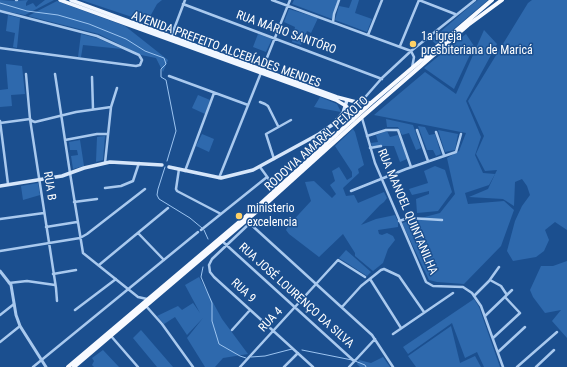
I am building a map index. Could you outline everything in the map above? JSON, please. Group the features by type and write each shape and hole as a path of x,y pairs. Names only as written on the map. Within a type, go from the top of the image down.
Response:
{"highway":[{"name":"RODOVIA AMARAL PEIXOTO","path":"68,367 276,189 325,143 492,0"},
{"name":"RODOVIA AMARAL PEIXOTO","path":"78,366 222,241 248,222 362,117 468,25 502,0"}],"main road":[{"name":"AVENIDA PREFEITO ALCEBÍADES MENDES","path":"60,0 171,38"},
{"name":"AVENIDA PREFEITO ALCEBÍADES MENDES","path":"71,0 330,97 346,106"},
{"name":"AVENIDA PREFEITO ALCEBÍADES MENDES","path":"330,97 360,103 371,103"},
{"path":"169,167 219,178 260,168 319,134 343,113 347,100"},
{"path":"346,106 352,112 353,120"},
{"path":"0,186 39,180 105,163 115,162 162,165"}],"street":[{"path":"171,38 185,0"},
{"path":"272,0 411,51 414,57 412,68"},
{"path":"219,178 290,0"},
{"path":"333,22 339,0"},
{"path":"368,35 382,0"},
{"path":"400,46 419,0 456,14"},
{"path":"360,103 382,78 411,51 475,0"},
{"name":"RUA MÁRIO SANTÓRO","path":"183,4 382,78"},
{"path":"0,11 97,36 139,56 142,60 140,65 136,66 0,48"},
{"name":"RUA B","path":"26,74 30,119 57,301"},
{"path":"55,74 83,252 138,297 148,299"},
{"path":"169,76 248,105"},
{"path":"92,77 93,109"},
{"path":"105,163 110,107 116,88"},
{"path":"185,171 214,93"},
{"path":"260,102 268,106 278,126"},
{"path":"8,184 0,122 30,119 35,122 93,109 110,107"},
{"name":"RUA MANOEL QUINTANILHA","path":"362,117 370,148 381,178 426,282 433,286 463,287 474,296"},
{"path":"274,159 266,135 278,126 291,120"},
{"path":"367,136 386,130 398,130 411,167"},
{"path":"417,130 428,161"},
{"path":"436,132 444,156"},
{"path":"65,140 98,134 107,134"},
{"path":"319,134 325,143"},
{"path":"351,191 381,178 456,152 461,134"},
{"path":"370,148 381,146"},
{"path":"105,188 121,186 133,182 140,163"},
{"path":"162,165 169,167"},
{"path":"260,168 276,189"},
{"path":"179,169 177,191 221,214"},
{"path":"33,367 267,177"},
{"path":"0,251 80,238 145,189"},
{"path":"74,202 97,199"},
{"path":"99,265 168,208"},
{"path":"0,219 44,213"},
{"path":"399,221 409,218 442,220"},
{"path":"46,227 78,222"},
{"path":"248,222 375,339 393,367"},
{"name":"RUA 9","path":"248,222 211,261 210,272 313,367"},
{"path":"138,233 164,260"},
{"name":"RUA JOSÉ LOURENÇO DA SILVA","path":"222,241 354,361"},
{"name":"RUA 4","path":"240,367 338,260 365,278"},
{"path":"499,267 490,280 474,296 478,301 503,367"},
{"path":"53,274 76,270"},
{"path":"342,307 370,279 381,270 386,270 397,275 424,312"},
{"path":"0,271 10,283 20,326 46,367"},
{"path":"75,310 116,279"},
{"path":"370,279 402,328"},
{"path":"490,280 501,286 506,296 520,313 493,338"},
{"path":"10,283 27,281 55,285"},
{"path":"484,316 512,290"},
{"path":"393,334 454,293"},
{"path":"138,297 140,303 138,308"},
{"path":"0,315 14,304"},
{"path":"146,306 162,324 193,367"},
{"path":"232,330 250,310"},
{"path":"0,342 20,326"},
{"path":"498,352 525,326"},
{"path":"517,367 557,332"},
{"path":"111,336 138,367"},
{"path":"349,367 375,339"},
{"path":"536,367 554,350"},
{"path":"284,367 298,353"}],"shaded area":[{"path":"0,0 28,0 26,6 33,3 36,7 45,0 54,0 25,15 0,10"},
{"path":"81,0 162,0 157,4 147,22"},
{"path":"294,0 339,0 332,19 292,4"},
{"path":"352,0 359,0 355,13 372,19 367,32 335,20 339,6 349,8"},
{"path":"478,0 488,0 436,44 431,40 469,7"},
{"path":"532,0 567,0 567,230 555,222 545,230 549,240 544,251 536,257 513,261 507,251 515,221 522,206 530,195 527,186 522,179 515,182 514,206 503,199 469,197 488,189 497,170 485,171 476,154 484,136 468,101 528,3"},
{"path":"57,1 125,26 168,60 163,72 156,58 141,55 99,34 28,16"},
{"path":"289,9 318,18 311,33 307,31 301,45 292,42 295,27 284,22"},
{"path":"8,15 20,18 17,48 13,47 15,33 6,31"},
{"path":"484,30 497,44 466,101 481,137 475,155 483,173 495,174 489,185 465,193 468,204 504,201 514,210 501,246 464,284 437,282 429,280 402,223 440,213 455,194 447,158 459,151 466,133 374,115 425,72 456,94"},
{"path":"81,34 97,38 122,49 83,45 81,57 78,57"},
{"path":"258,34 272,39 266,52 253,47"},
{"path":"466,34 474,46 454,89 424,68"},
{"path":"6,64 22,66 25,94 11,95 12,106 0,107 0,90 8,89"},
{"path":"198,95 210,100 205,114 192,108"},
{"path":"320,97 337,104 341,112 314,107"},
{"path":"386,119 413,125 421,148 416,150 409,133 402,135 398,127 387,127"},
{"path":"418,126 425,127 429,135 435,134 441,154 436,156 433,150 427,150"},
{"path":"353,129 364,165 358,169 359,173 343,188 346,196 354,195 358,203 384,192 387,198 361,225 376,219 395,215 398,222 398,227 378,230 379,234 382,235 387,233 393,236 395,240 388,249 383,263 373,271 355,256 355,253 343,234 319,257 286,230 311,201 305,182 314,181 332,198 336,194 330,185 335,181 332,171 339,167 347,180 352,177 352,172 335,146"},
{"path":"438,130 458,134 455,150 445,152"},
{"path":"387,131 390,137 398,135 407,159 400,162 394,146 372,146 371,143 378,142 376,135"},
{"path":"202,134 214,139 209,152 196,146"},
{"path":"105,136 103,160 96,162 97,137"},
{"path":"80,140 84,166 73,169 71,156 78,155 77,150 70,150 69,142"},
{"path":"435,166 445,170 452,192 438,211 417,213 416,199 429,194 429,191 412,195 409,189 428,183 424,171"},
{"path":"38,183 40,195 23,200 21,186"},
{"path":"346,250 371,272 367,276 339,258"},
{"path":"567,261 567,338 552,321 561,310 545,313 533,297 530,290 541,266 553,266"},
{"path":"199,277 222,319 248,354 223,358 215,367 205,367 187,338 203,318 187,335 175,317 164,324 157,316 178,306 182,310 193,303 200,313 185,285"},
{"path":"474,299 479,307 500,367 484,367 477,352 465,358 452,323 408,354 403,347"},
{"path":"451,326 460,363 475,356 481,367 416,367 408,356"},
{"path":"141,330 173,367 157,367 133,338"},
{"path":"103,350 119,367 94,367 92,365 94,361 92,358"},
{"path":"383,357 390,367 360,367 357,364 359,360 371,363"}],"waterway":[{"path":"0,3 27,11 58,15 89,24 126,39 145,51 164,58 166,64 161,69 161,77 166,80 176,131 167,161"},
{"path":"165,167 158,189 157,195 159,199 190,218 202,228"},
{"path":"204,230 208,239"},
{"path":"203,267 201,277 212,303 212,321 219,344 246,358"},
{"path":"251,357 265,356 292,349"},
{"path":"302,350 352,360"},
{"path":"355,361 365,365 366,367"}],"place":[{"name":"1a igreja presbiteriana de Maricá","path":"413,44"},
{"name":"ministerio excelencia","path":"239,216"}]}
